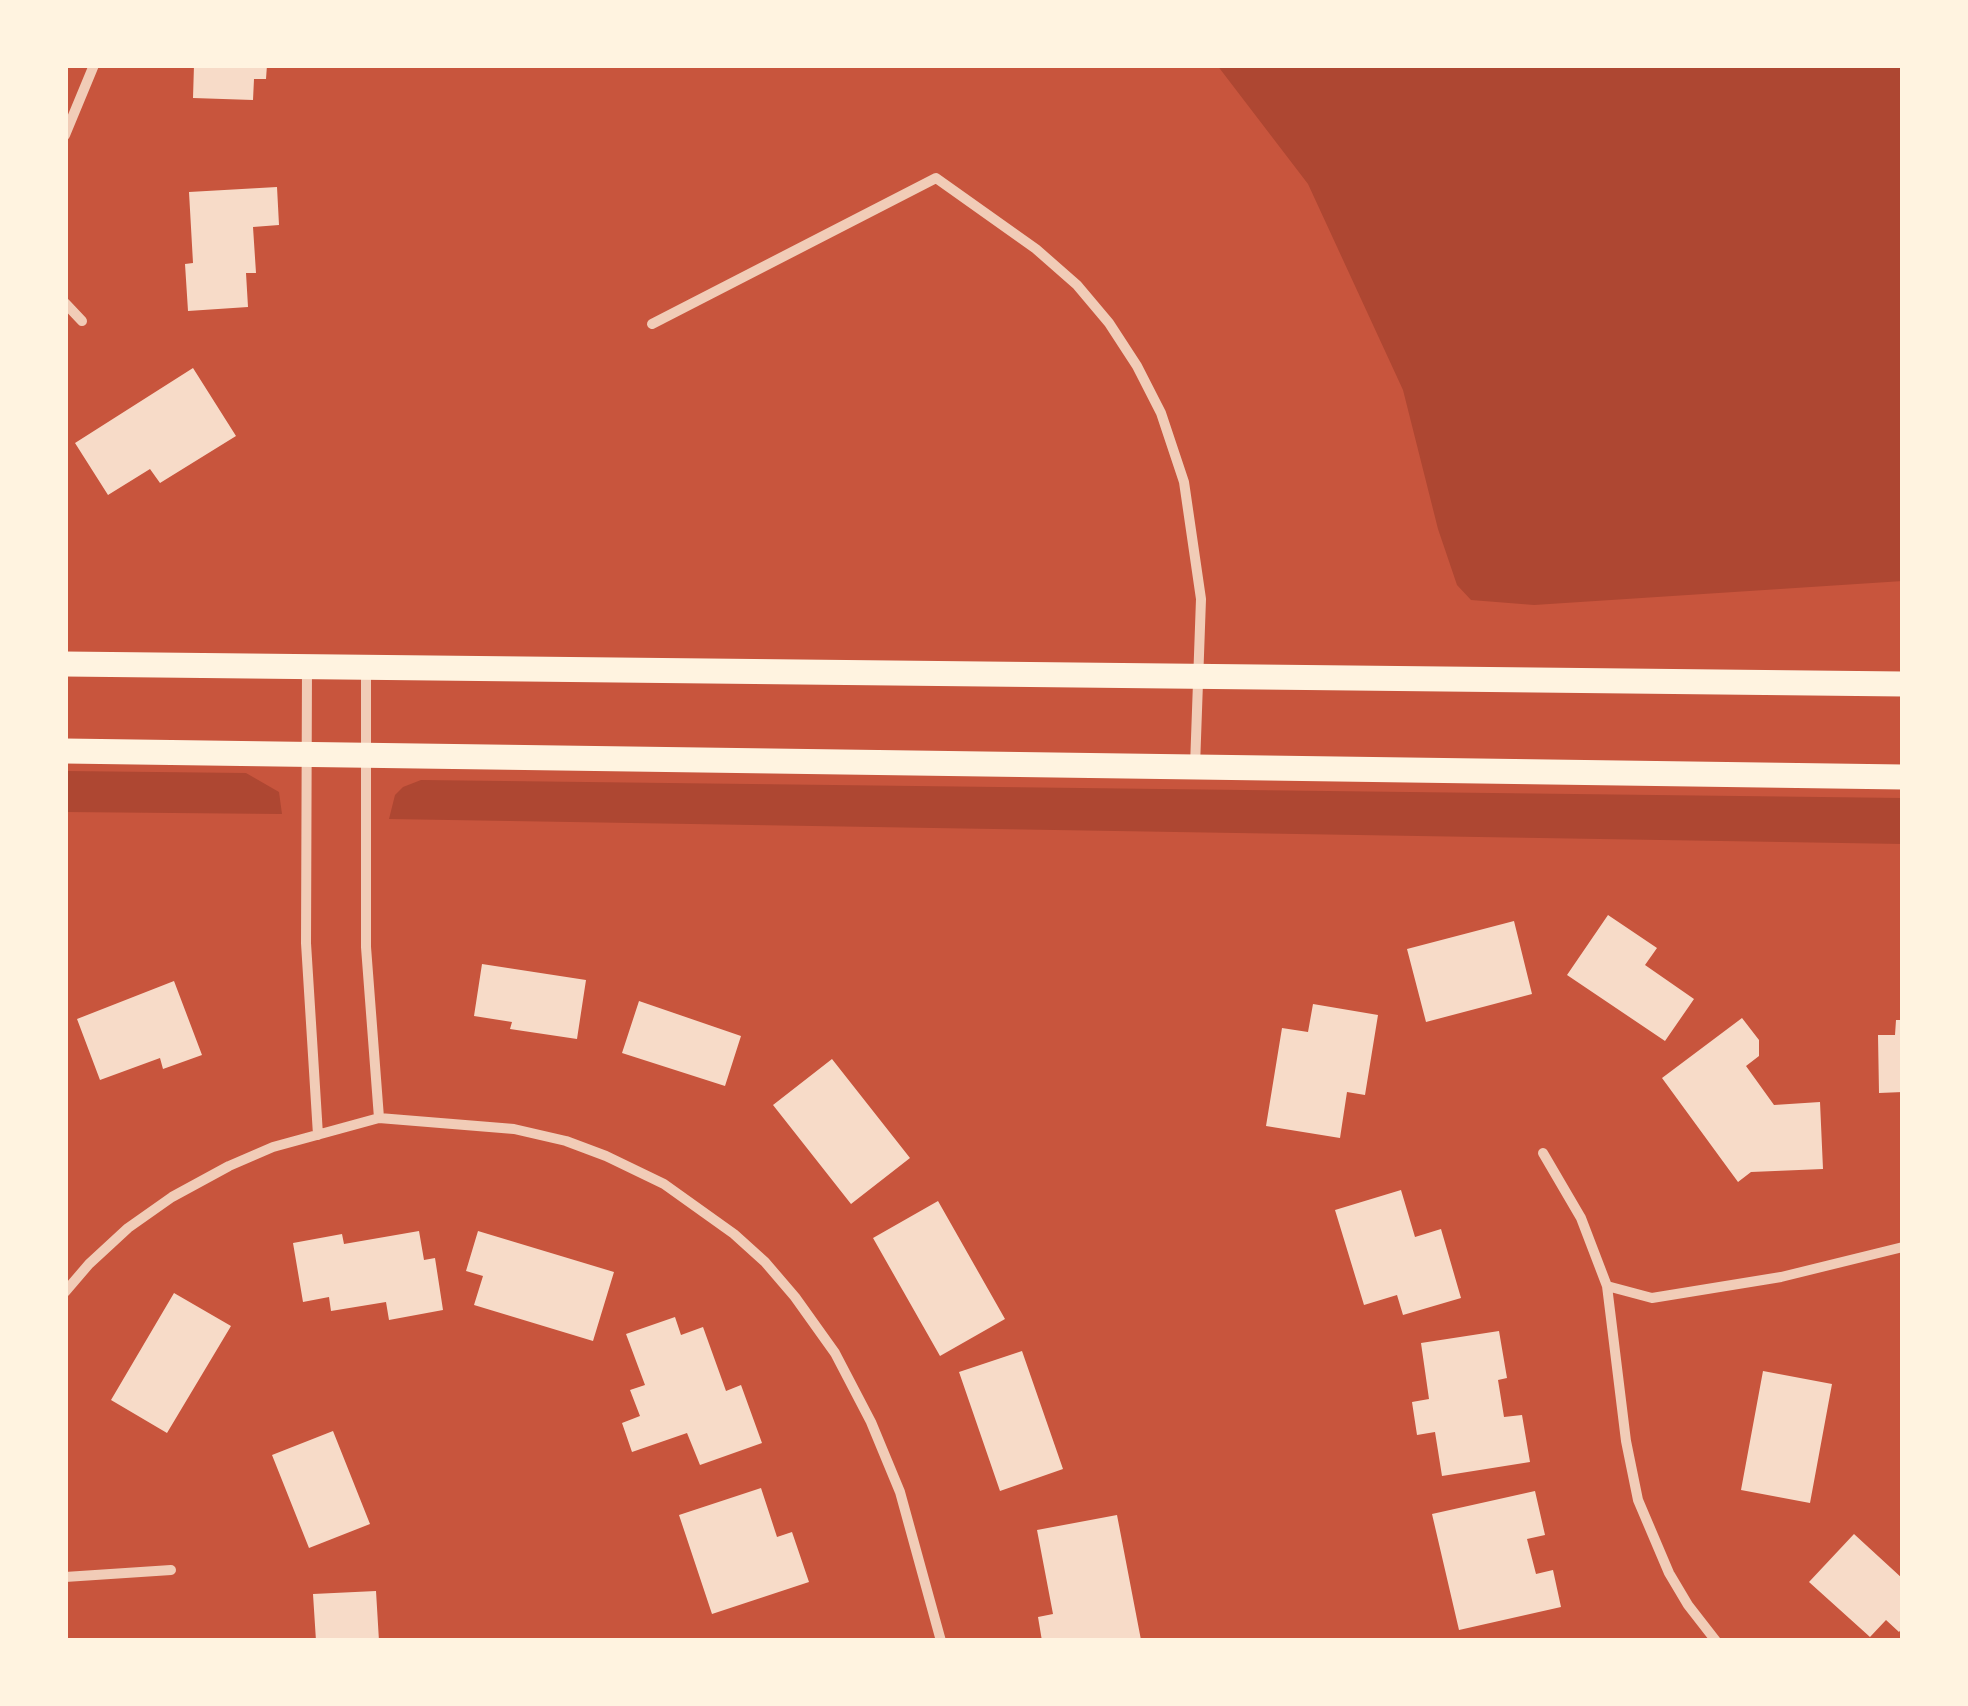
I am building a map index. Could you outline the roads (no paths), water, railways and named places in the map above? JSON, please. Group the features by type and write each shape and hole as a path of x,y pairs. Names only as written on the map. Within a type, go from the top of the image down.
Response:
{"main road":[{"path":"65,664 1903,684"},
{"path":"65,750 1903,777"}],"street":[{"path":"65,135 94,65"},
{"path":"652,324 936,178 1036,248 1077,285 1109,323 1137,366 1161,413 1184,482 1201,599 1195,768"},
{"path":"65,303 82,321"},
{"path":"307,666 306,943 318,1135"},
{"path":"366,666 366,946 379,1118"},
{"path":"65,1292 128,1228 172,1197 272,1147 379,1118 514,1129 566,1141 606,1156 664,1184 700,1207 765,1262 835,1352 871,1422 900,1492 941,1641"},
{"path":"1543,1152 1581,1218 1606,1286 1626,1441 1638,1500 1669,1573 1716,1641"},
{"path":"1606,1286 1652,1298 1781,1277 1903,1247"},
{"path":"65,1576 171,1570"}]}
